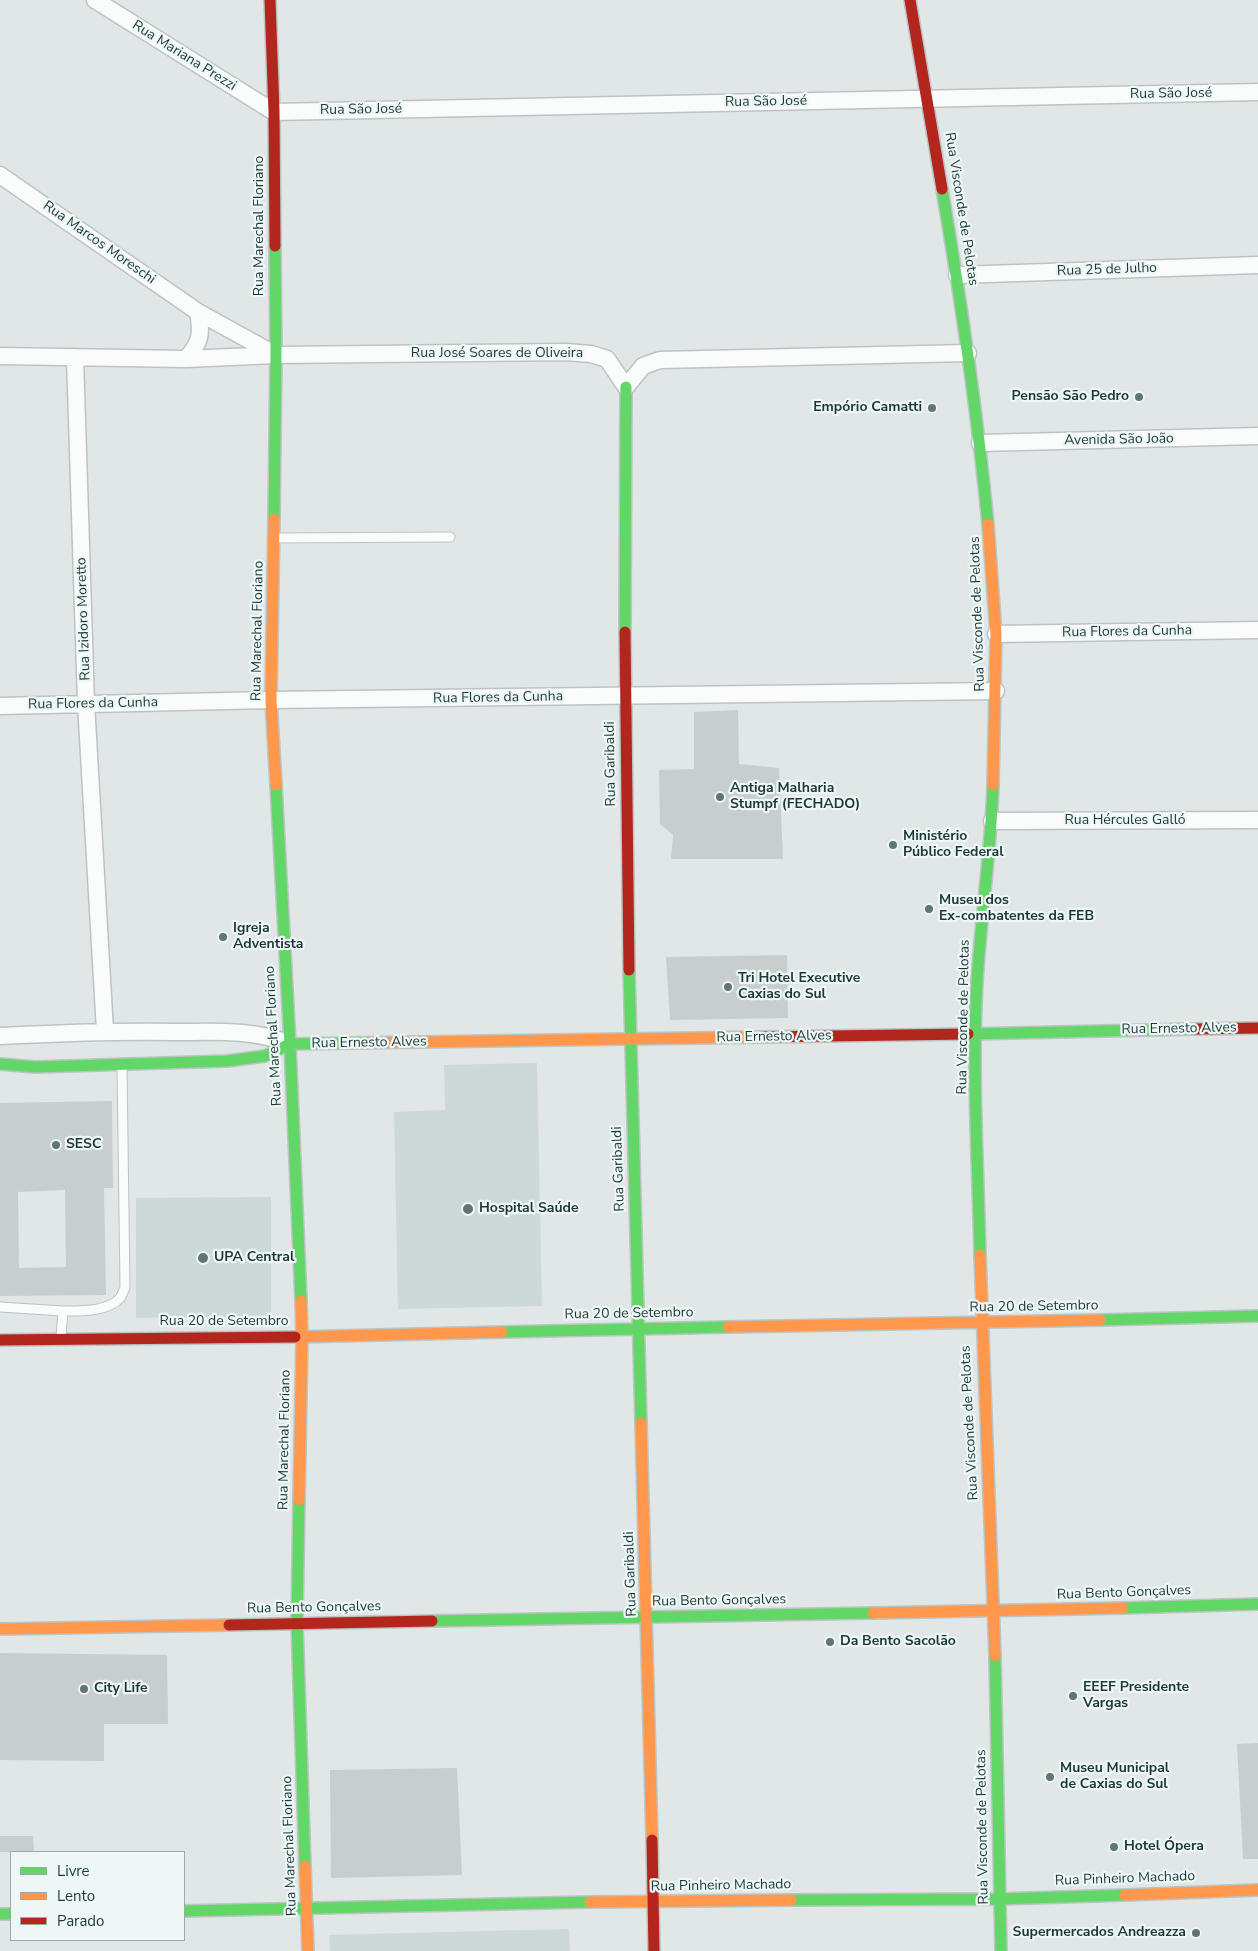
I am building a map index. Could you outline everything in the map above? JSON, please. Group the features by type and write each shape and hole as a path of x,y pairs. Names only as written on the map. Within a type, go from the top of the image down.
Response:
{"street":[{"name":"Rua Mariana Prezzi","path":"95,0 274,112"},
{"name":"Rua Marechal Floriano","path":"270,0 274,112 276,355 271,700 290,1044 302,1337 297,1623 308,1951"},
{"name":"Rua Visconde de Pelotas","path":"910,0 957,275 968,353 989,530 996,634 992,822 977,981 975,1034 981,1322 994,1611 1001,1951"},
{"name":"Rua São José","path":"274,112 1258,92"},
{"name":"Rua Marcos Moreschi","path":"0,175 198,312 276,355"},
{"name":"Rua 25 de Julho","path":"957,275 1258,266"},
{"path":"186,359 196,347 200,336 198,312"},
{"name":"Rua José Soares de Oliveira","path":"0,356 186,359 276,355 566,352 591,354 607,359 626,387"},
{"path":"626,387 643,366 660,360 968,353"},
{"name":"Rua Izidoro Moretto","path":"75,357 86,703 105,1031"},
{"name":"Rua Garibaldi","path":"626,387 625,696 630,1040 647,1618 654,1951"},
{"name":"Avenida São João","path":"980,443 1258,436"},
{"name":"Rua Flores da Cunha","path":"996,634 1258,630"},
{"name":"Rua Flores da Cunha","path":"0,706 271,700 996,691"},
{"name":"Rua Hércules Galló","path":"992,822 1258,820"},
{"name":"Rua Ernesto Alves","path":"0,1036 105,1031 245,1032 274,1038 290,1044 630,1040 1258,1028"},
{"name":"Rua Ernesto Alves","path":"0,1064 35,1067 122,1066 236,1060 264,1056 290,1044"},
{"name":"Rua 20 de Setembro","path":"0,1340 302,1337 639,1328 1258,1316"},
{"name":"Rua Bento Gonçalves","path":"0,1629 647,1618 1258,1604"},
{"name":"Rua Pinheiro Machado","path":"185,1911 653,1901 999,1898 1258,1890"}],"lane":[{"path":"274,538 450,537"},
{"path":"0,1307 82,1311 109,1306 120,1299 125,1288 122,1066"},
{"path":"60,1338 63,1311"}],"shaded area":[{"name":"Hospital Saúde","path":"537,1063 542,1306 398,1309 394,1112 445,1110 444,1065"},
{"name":"UPA Central","path":"271,1197 271,1317 136,1318 136,1198"},
{"path":"569,1929 570,1951 330,1951 329,1935"}],"building":[{"name":"Antiga Malharia Stumpf (FECHADO)","path":"738,710 739,764 779,768 783,859 671,859 673,835 660,824 659,770 694,769 694,712"},
{"name":"Tri Hotel Executive Caxias do Sul","path":"787,955 788,1018 670,1020 666,957"},
{"path":"112,1101 113,1188 104,1188 106,1295 0,1296 0,1103","holes":["65,1190 66,1267 19,1268 18,1192"]},
{"name":"City Life","path":"0,1653 167,1655 168,1724 104,1724 104,1761 0,1760"},
{"path":"1258,1743 1258,1859 1243,1859 1237,1744"},
{"path":"457,1768 462,1875 331,1878 330,1770"},
{"path":"0,1836 33,1836 34,1851 0,1852"}],"traffic: fast":[{"path":"942,189 968,356 988,524"},
{"path":"274,519 275,246"},
{"path":"625,632 626,387"},
{"path":"276,785 301,1301"},
{"path":"980,1255 975,1084 976,1016 993,785"},
{"path":"629,970 641,1423"},
{"path":"968,1034 1195,1029"},
{"path":"0,1064 35,1067 227,1061 265,1056 290,1044 352,1043"},
{"path":"1100,1320 1258,1316"},
{"path":"502,1332 728,1327"},
{"path":"299,1500 297,1623 305,1866"},
{"path":"1123,1608 1258,1604"},
{"path":"432,1621 873,1613"},
{"path":"995,1656 1001,1951"},
{"path":"791,1900 999,1899 1125,1895"},
{"path":"185,1911 590,1902"},
{"path":"0,1914 10,1914"}],"traffic: slow":[{"path":"274,519 271,700 276,785"},
{"path":"988,524 996,634 993,785"},
{"path":"352,1043 762,1037"},
{"path":"980,1255 995,1656"},
{"path":"299,1500 301,1301"},
{"path":"728,1327 1100,1320"},
{"path":"295,1337 502,1332"},
{"path":"641,1423 652,1840"},
{"path":"873,1613 1123,1608"},
{"path":"0,1629 229,1625"},
{"path":"305,1866 308,1951"},
{"path":"1125,1895 1258,1890"},
{"path":"590,1902 791,1900"}],"traffic: jam":[{"path":"270,0 274,112 275,246"},
{"path":"910,0 942,189"},
{"path":"625,632 629,970"},
{"path":"1195,1029 1258,1028"},
{"path":"762,1037 968,1034"},
{"path":"0,1340 295,1337"},
{"path":"229,1625 432,1621"},
{"path":"652,1840 654,1951"}],"place":[{"name":"Pensão São Pedro","path":"1139,397"},
{"name":"Empório Camatti","path":"932,408"},
{"name":"Antiga Malharia Stumpf (FECHADO)","path":"720,797"},
{"name":"Ministério Público Federal","path":"893,845"},
{"name":"Museu dos Ex-combatentes da FEB","path":"929,909"},
{"name":"Igreja Adventista","path":"223,937"},
{"name":"Tri Hotel Executive Caxias do Sul","path":"728,987"},
{"name":"SESC","path":"56,1145"},
{"name":"Hospital Saúde","path":"468,1209"},
{"name":"UPA Central","path":"203,1258"},
{"name":"Da Bento Sacolão","path":"830,1642"},
{"name":"City Life","path":"84,1689"},
{"name":"EEEF Presidente Vargas","path":"1073,1696"},
{"name":"Museu Municipal de Caxias do Sul","path":"1050,1777"},
{"name":"Hotel Ópera","path":"1114,1847"},
{"name":"Supermercados Andreazza","path":"1196,1933"}]}
